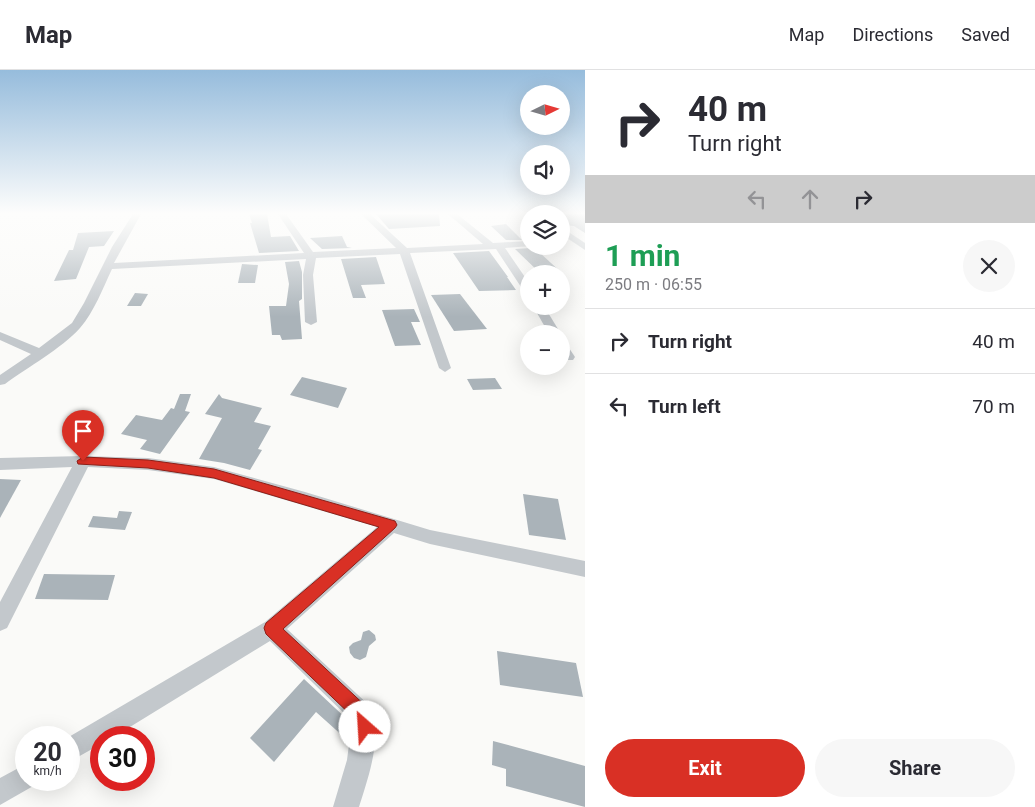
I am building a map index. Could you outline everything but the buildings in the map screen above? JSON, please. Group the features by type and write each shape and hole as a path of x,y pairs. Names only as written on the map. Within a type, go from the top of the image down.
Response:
{"street":[{"path":"2,378 40,353 76,324 90,303 118,248"},
{"path":"306,248 311,256 308,275 311,322"},
{"path":"108,266 311,256 358,253 386,248"},
{"path":"401,248 445,368"},
{"path":"497,248 520,279"},
{"path":"0,336 40,353"},
{"path":"0,622 7,598 83,461"},
{"path":"0,464 83,461 148,464 214,473 430,537 585,569"},
{"path":"80,743 272,628 391,525"},
{"path":"272,628 363,715 365,727 346,807"},
{"path":"0,792 15,783"}],"route":[{"path":"83,461 148,464 214,473 305,498 391,525 272,628 363,715 365,727"}]}
